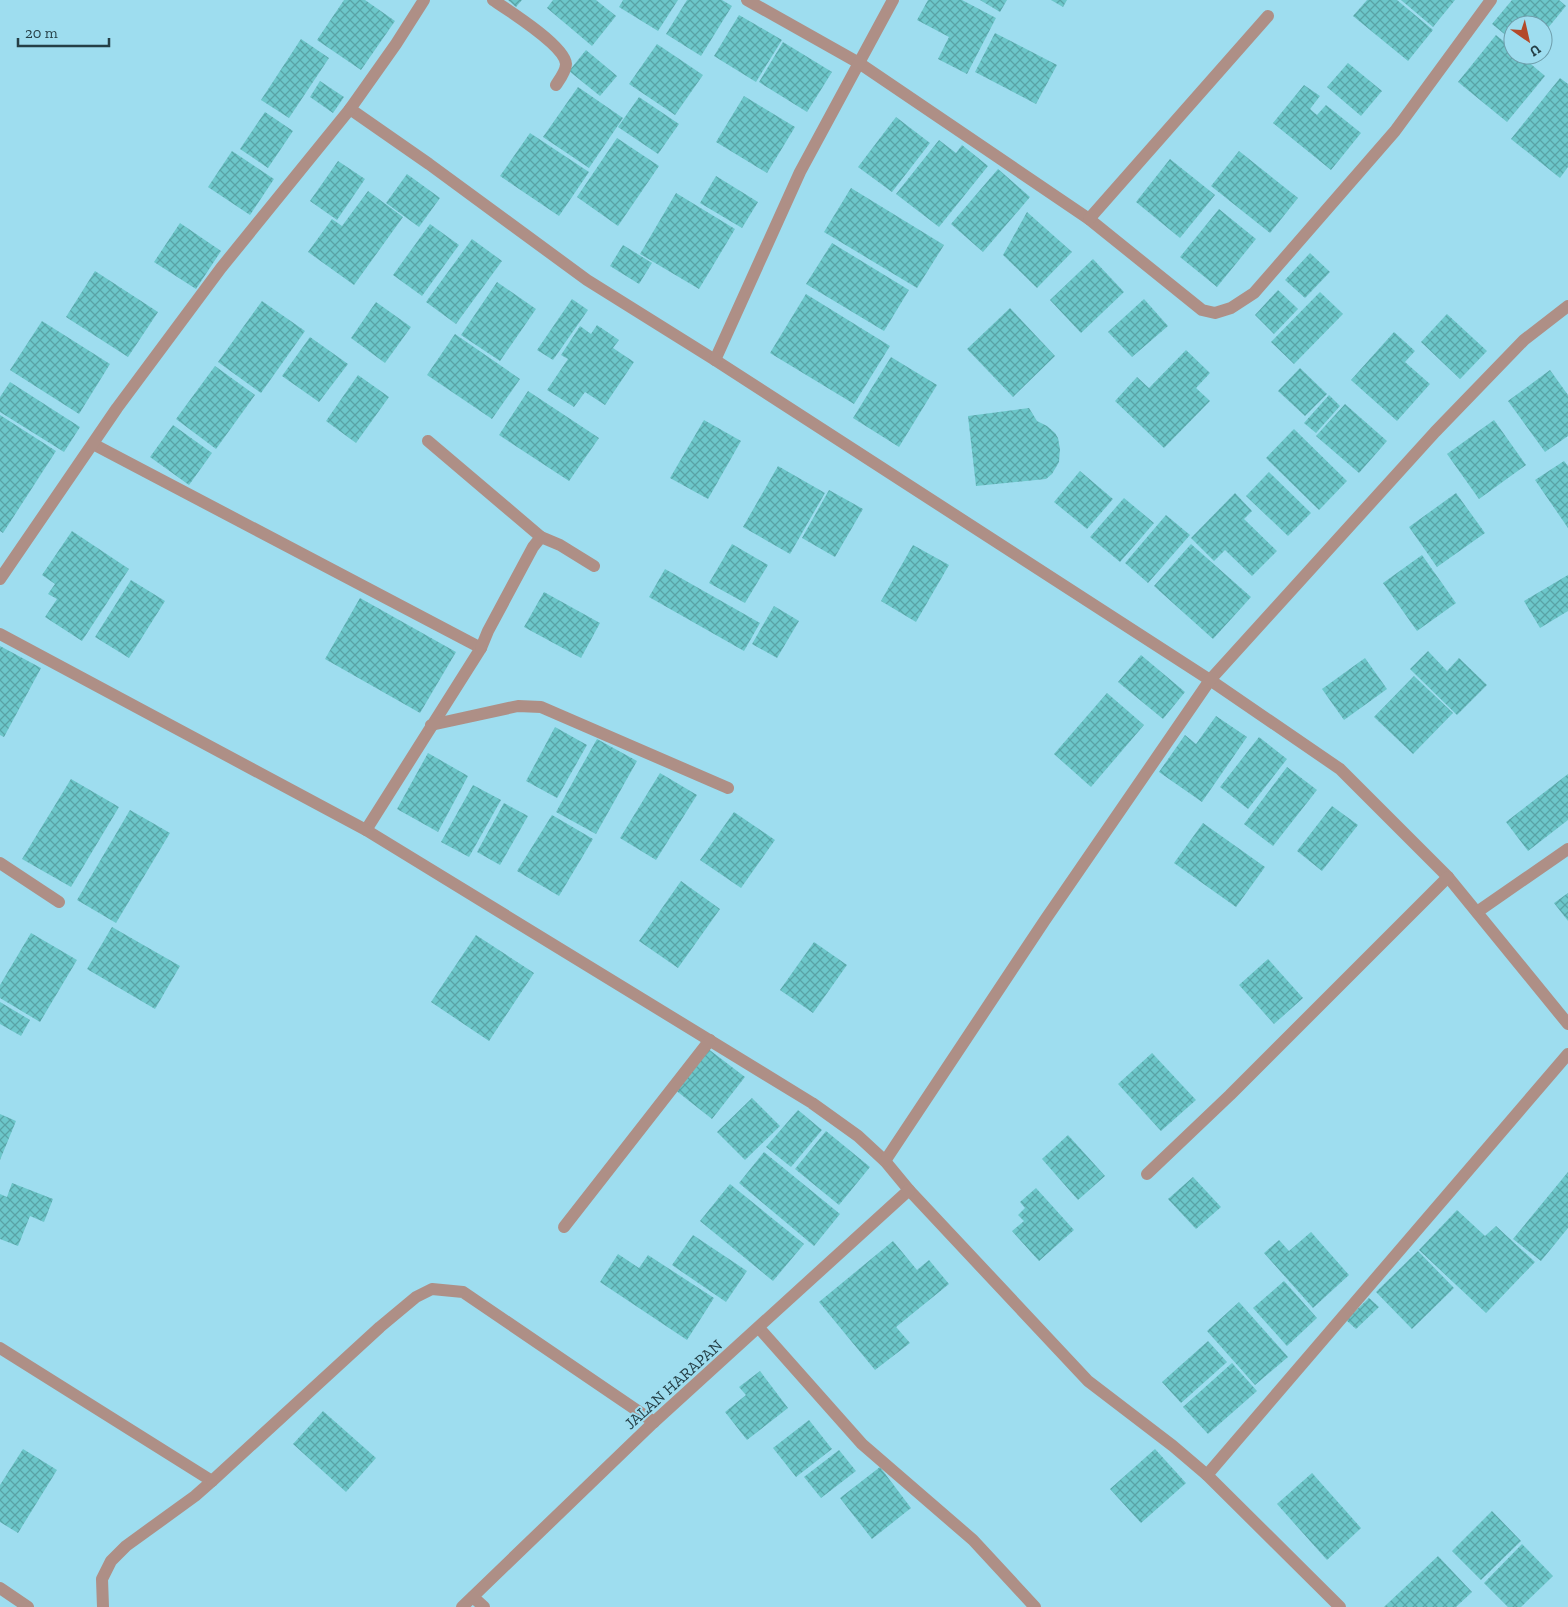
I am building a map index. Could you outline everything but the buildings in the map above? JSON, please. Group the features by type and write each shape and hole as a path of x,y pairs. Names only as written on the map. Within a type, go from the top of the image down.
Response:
{"street":[{"path":"0,579 93,444 221,268 350,109 396,44 424,0"},
{"path":"494,0 524,20 561,52 566,64 556,85"},
{"path":"746,0 859,63 1089,219 1202,310 1215,313 1231,308 1254,293 1396,131 1491,0"},
{"path":"715,360 800,172 893,0"},
{"path":"1089,219 1268,16"},
{"path":"350,109 429,164 587,280 715,360 1210,680 1340,770 1448,877 1568,1024"},
{"path":"885,1161 1045,920 1210,680 1435,432 1524,340 1568,306"},
{"path":"428,441 541,536 560,545 594,566"},
{"path":"93,444 481,648"},
{"path":"366,830 481,648 488,631 541,536"},
{"path":"0,634 366,830 812,1103 858,1136 885,1161 909,1190 1088,1381 1173,1446 1207,1475 1340,1607"},
{"path":"431,725 518,706 541,707 728,788"},
{"path":"1477,912 1568,849"},
{"path":"0,864 59,902"},
{"path":"1147,1174 1448,877"},
{"path":"564,1227 710,1040"},
{"path":"1207,1475 1568,1054"},
{"name":"JALAN HARAPAN","path":"462,1607 654,1422 909,1190"},
{"path":"103,1607 102,1579 111,1561 126,1546 195,1496 380,1327 416,1297 432,1289 463,1292 654,1422"},
{"path":"758,1328 862,1444 973,1540 1035,1607"},
{"path":"0,1348 212,1480"},
{"path":"0,1588 28,1607"},
{"path":"473,1597 484,1607"}]}
